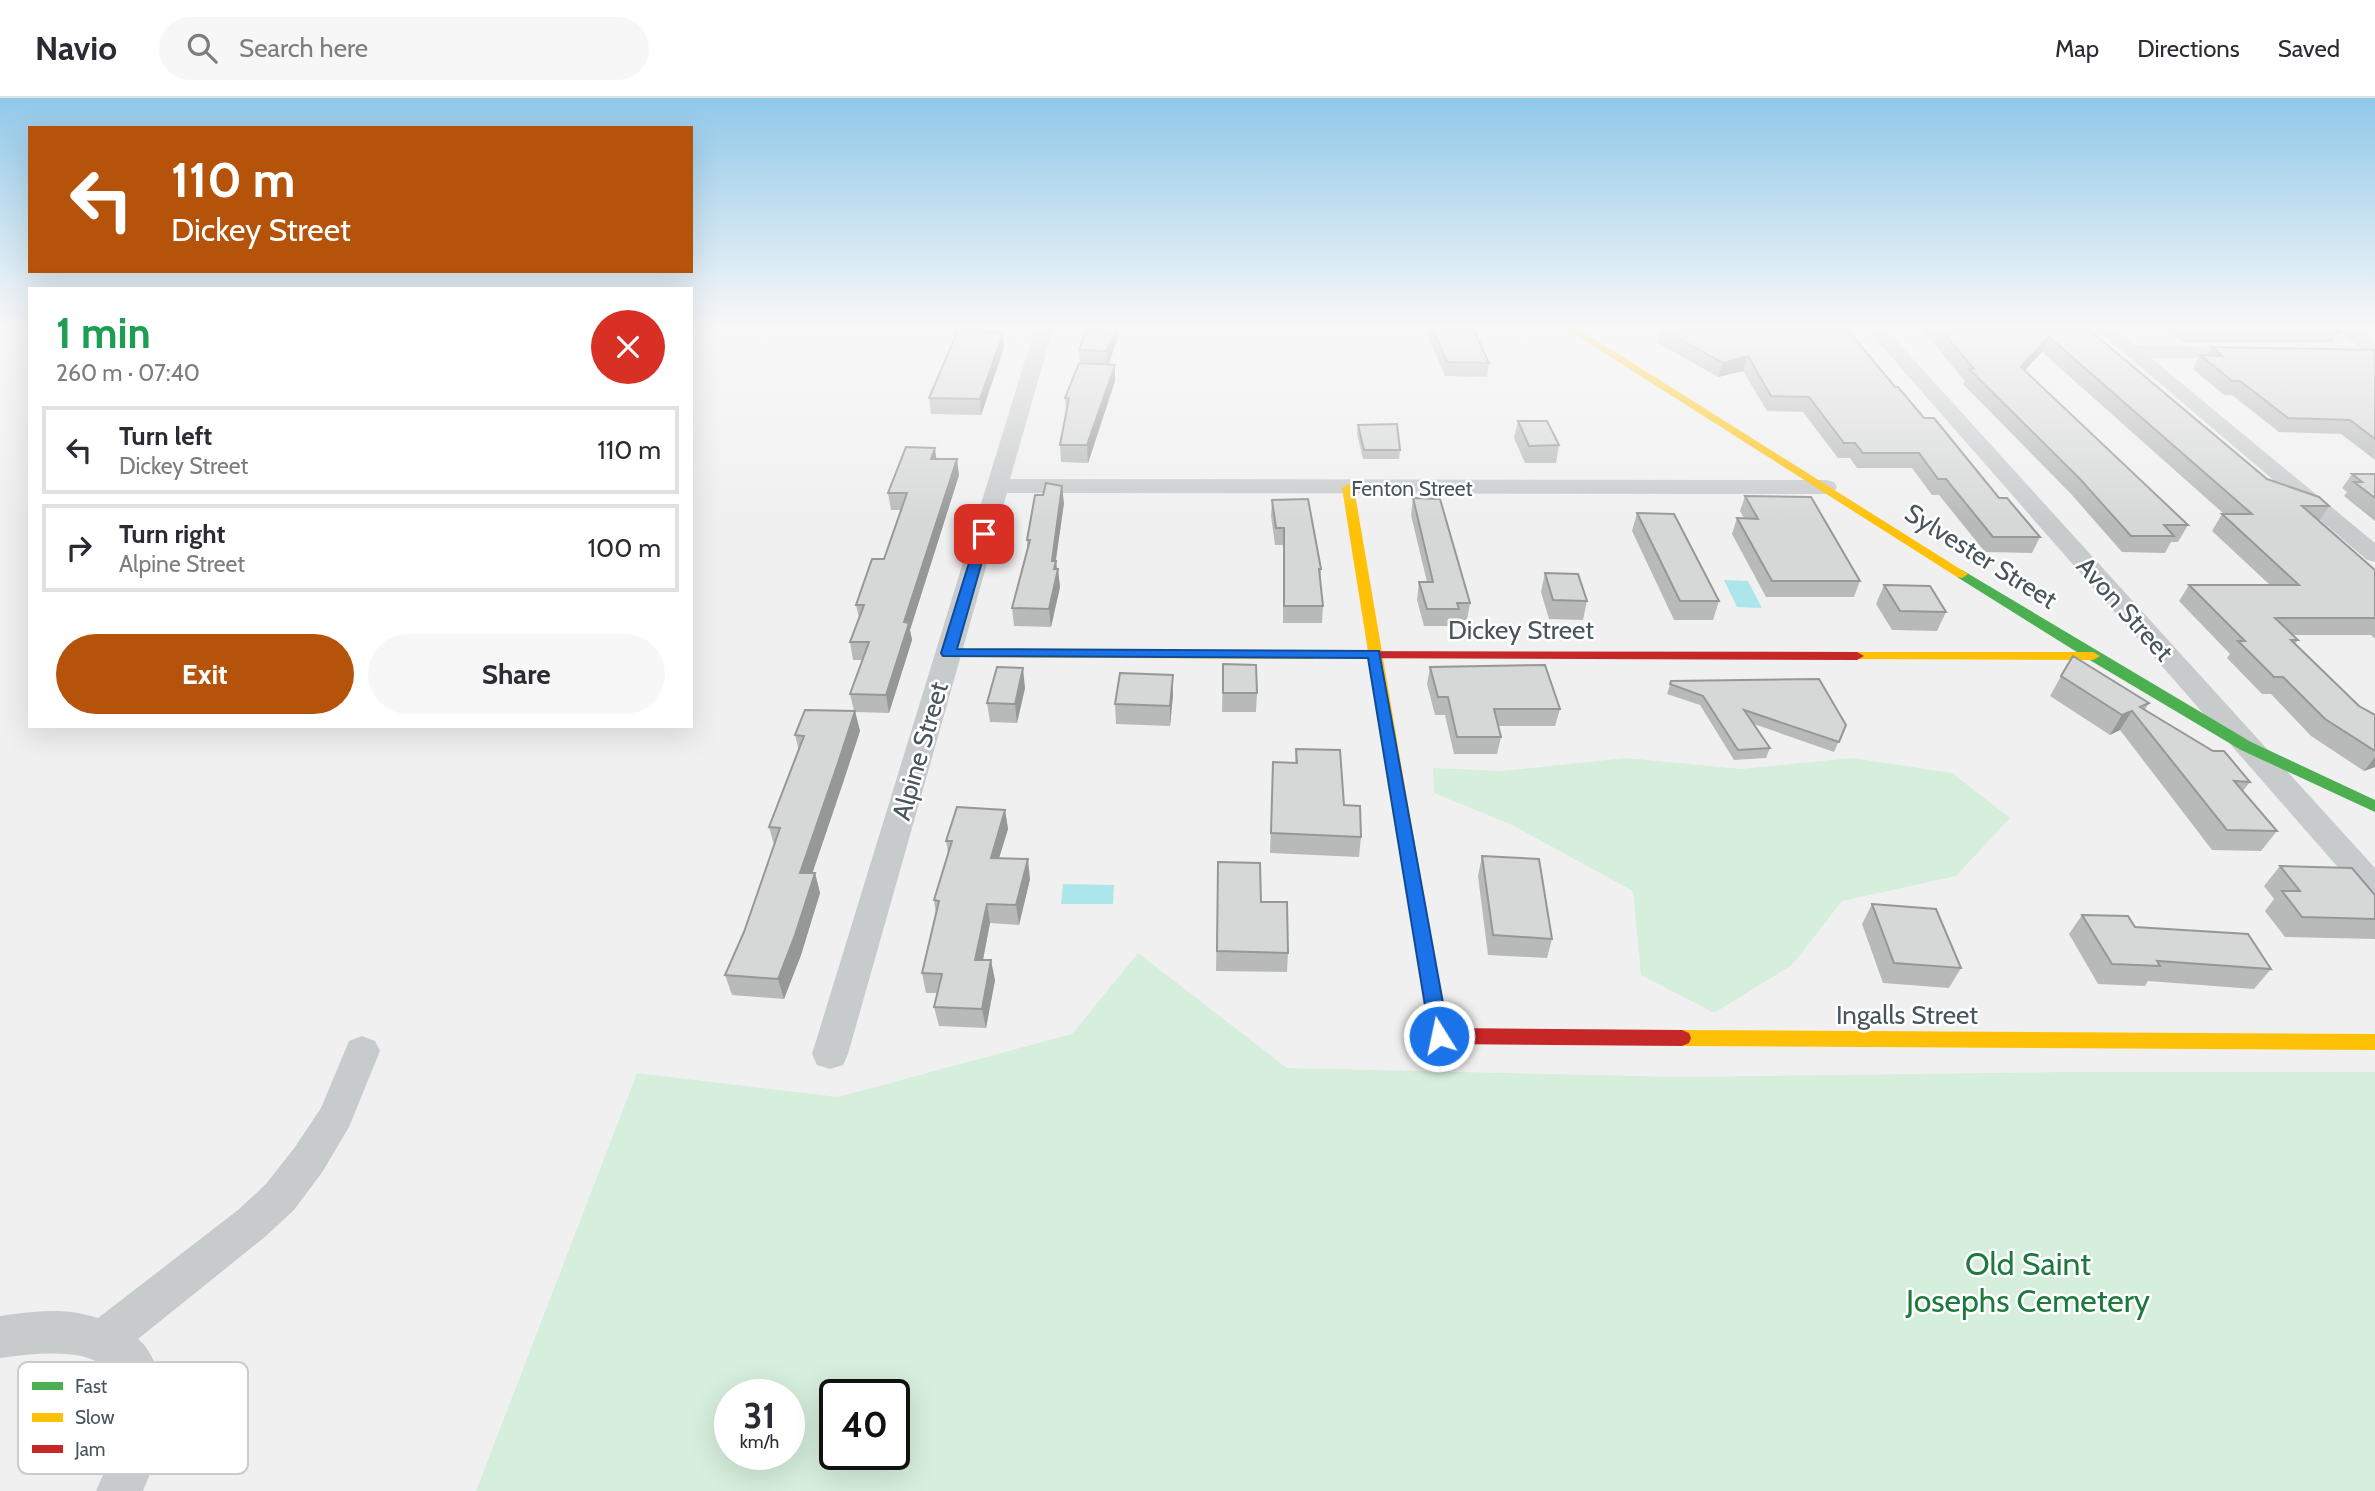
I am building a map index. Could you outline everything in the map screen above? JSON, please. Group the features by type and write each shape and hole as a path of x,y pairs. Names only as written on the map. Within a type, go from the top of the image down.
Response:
{"street":[{"name":"Alpine Street","path":"830,1054 1025,393"},
{"name":"Sylvester Street","path":"1675,393 2093,656 2246,746 2375,807"},
{"name":"Avon Street","path":"1933,393 2375,889"},
{"path":"2182,393 2375,555"},
{"name":"Fenton Street","path":"998,486 1826,487"},
{"path":"1348,488 1374,654"},
{"name":"Dickey Street","path":"948,653 2093,656"},
{"name":"Ingalls Street","path":"1374,654 1439,1036 2375,1042"},
{"path":"105,1339 252,1223 280,1197 309,1159 336,1116 362,1051"},
{"path":"0,1337 28,1331 83,1331 105,1339 123,1352 131,1362"},
{"path":"119,1491 126,1474"}],"green space":[{"path":"1626,758 1741,769 1852,758 1952,773 2010,818 1956,876 1842,901 1792,965 1714,1013 1641,975 1633,891 1512,825 1434,793 1433,768 1502,771"},
{"name":"Old Saint Josephs Cemetery","path":"1138,953 1287,1068 1682,1077 2068,1072 2375,1072 2375,1491 476,1491 637,1073 838,1097 1072,1034"}],"water":[{"path":"1724,580 1748,581 1762,608 1737,607"},
{"path":"1063,884 1114,885 1113,904 1061,904"}],"building":[{"path":"931,393 982,393 980,399 929,398"},
{"path":"1067,393 1105,393 1087,445 1060,445 1069,398 1065,398"},
{"path":"1769,393 1903,393 1924,418 1934,418 1999,498 2007,498 2040,537 1993,537 1946,479 1938,479 1919,453 1863,453 1855,443 1844,443 1809,397 1771,396"},
{"path":"1993,393 2048,393 2188,525 2164,525 2174,536 2131,536 2080,479"},
{"path":"2113,393 2164,393 2267,479 2319,497 2329,506 2302,506 2375,570 2375,618 2275,618 2298,640 2291,640 2359,706 2375,715 2375,751 2325,719 2283,677 2274,677 2238,641 2245,641 2189,585 2299,585 2222,514 2252,514"},
{"path":"2256,393 2375,393 2375,439 2350,420 2288,418"},
{"path":"1518,421 1547,421 1559,445 1529,446"},
{"path":"1397,424 1400,450 1364,450 1358,425"},
{"path":"906,447 935,448 931,459 957,459 904,622 909,623 886,695 850,694 869,642 850,642 864,605 856,605 872,559 884,559 907,493 888,493"},
{"path":"2352,474 2375,474 2375,498 2354,482 2362,482"},
{"path":"1046,483 1062,486 1052,561 1056,561 1054,569 1058,569 1049,609 1012,608 1030,540 1027,540 1035,495 1043,495"},
{"path":"1745,496 1811,497 1860,581 1772,581 1737,518 1758,519"},
{"path":"1413,498 1440,499 1470,603 1457,603 1459,609 1427,609 1419,582 1433,582"},
{"path":"1308,499 1321,569 1323,606 1284,606 1284,528 1276,528 1272,500"},
{"path":"1637,513 1674,514 1719,601 1680,601"},
{"path":"1545,573 1578,574 1587,601 1553,600"},
{"path":"1884,585 1930,586 1946,612 1900,611"},
{"path":"2073,656 2149,703 2140,707 2213,751 2224,751 2250,782 2234,781 2277,831 2227,830 2132,711 2122,715 2061,676"},
{"path":"1223,664 1256,665 1257,693 1223,693"},
{"path":"1545,665 1560,709 1494,709 1501,737 1457,737 1448,697 1438,697 1430,667"},
{"path":"997,667 1023,668 1015,704 987,703"},
{"path":"1120,673 1173,675 1170,706 1115,704"},
{"path":"1819,679 1846,725 1839,742 1744,710 1770,748 1738,750 1703,696 1670,684 1671,681"},
{"path":"805,710 855,711 800,873 815,873 778,979 725,975 744,932 780,828 769,827 804,736 795,735"},
{"path":"1296,749 1340,750 1344,805 1360,806 1361,837 1271,833 1273,762 1297,763"},
{"path":"957,807 1005,810 991,858 1028,859 1016,905 987,904 975,960 991,960 982,1009 934,1007 942,974 922,973 939,901 934,900 952,841 946,841"},
{"path":"1482,856 1539,859 1552,939 1493,935"},
{"path":"1218,862 1260,863 1261,902 1287,902 1288,953 1217,951"},
{"path":"2280,866 2352,868 2375,895 2375,919 2302,917 2282,891 2300,891"},
{"path":"1872,904 1936,909 1961,968 1894,963"},
{"path":"2082,915 2128,916 2135,927 2248,934 2271,969 2157,961 2160,966 2112,964"}],"traffic: fast":[{"path":"1962,574 2093,656 2246,746 2375,807"}],"traffic: slow":[{"path":"1674,393 1962,574"},
{"path":"1348,488 1406,840"},
{"path":"948,654 1313,655"},
{"path":"1857,656 2093,656"},
{"path":"1682,1038 2375,1042"}],"traffic: jam":[{"path":"1313,655 1857,656"},
{"path":"1406,840 1439,1036 1682,1038"}],"route":[{"path":"984,534 948,653 1374,654 1439,1036"}]}
